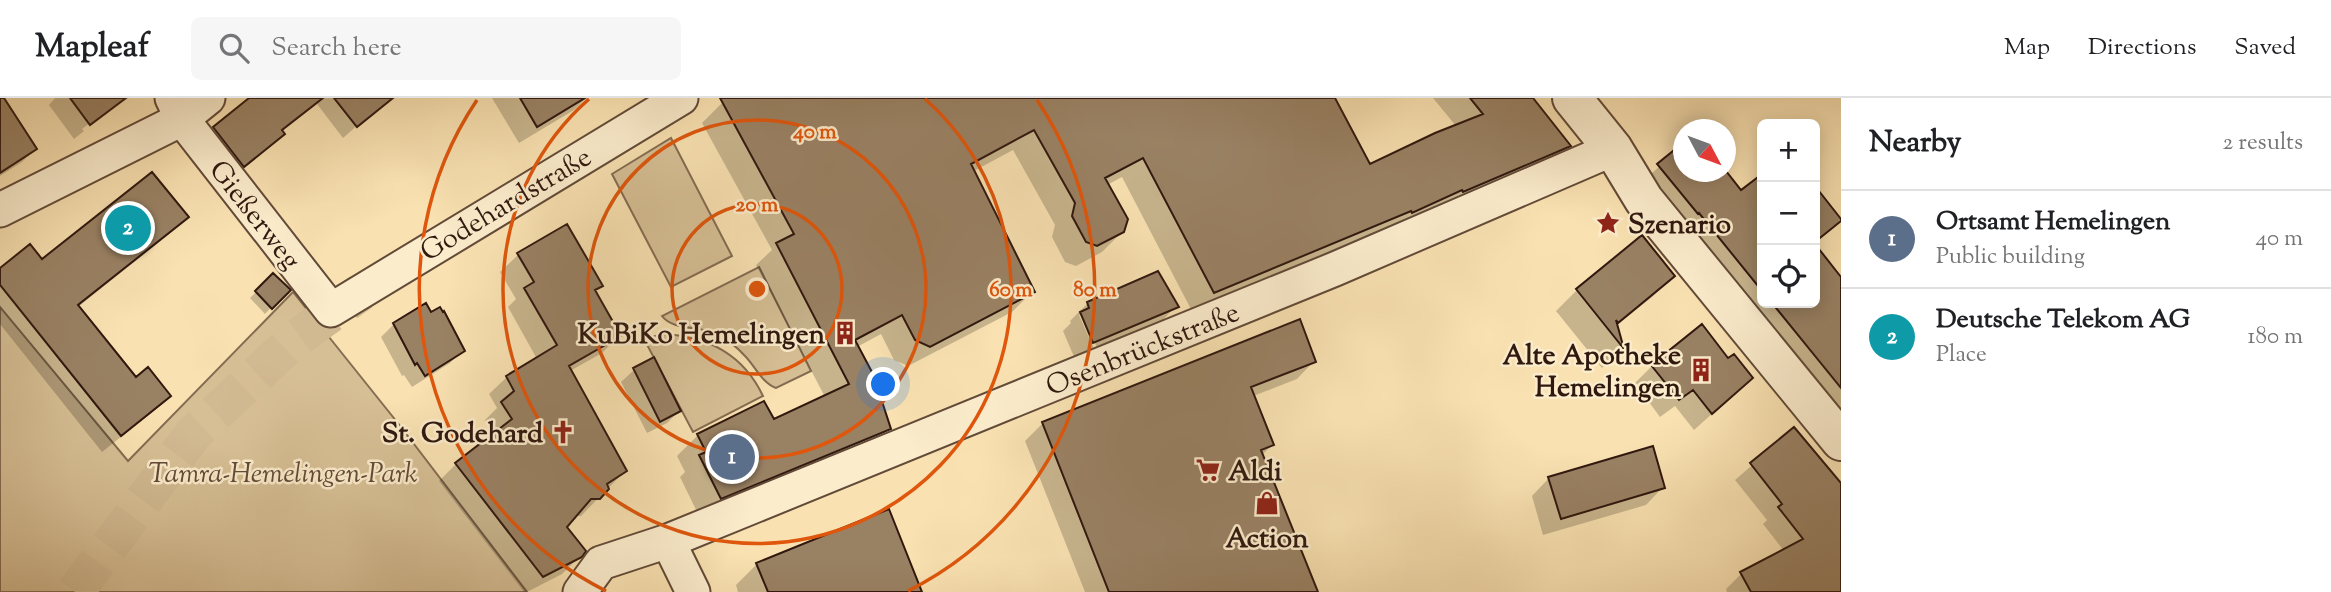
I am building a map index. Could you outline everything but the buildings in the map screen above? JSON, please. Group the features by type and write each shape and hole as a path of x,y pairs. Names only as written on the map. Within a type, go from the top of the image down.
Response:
{"street":[{"path":"0,210 177,108 208,98"},
{"name":"Godehardstraße","path":"331,310 681,98"},
{"path":"1572,98 1613,149 1644,200 1841,442"},
{"name":"Gießerweg","path":"177,108 331,310"},
{"name":"Osenbrückstraße","path":"580,592 601,563 668,541 1335,270 1613,149"},
{"path":"668,541 693,592"}],"green space":[{"path":"671,138 732,256 671,287 612,174"},
{"path":"759,267 811,371 776,388 763,378 738,349 722,337 708,331 672,324 662,316"},
{"name":"Tamra-Hemelingen-Park","path":"293,292 401,427 527,592 0,592 0,307 128,461"},
{"path":"663,334 709,343 722,350 745,369 763,396 693,432 644,339"}],"tunnel":[{"path":"75,592 194,433 294,340 361,292"}],"place":[{"name":"Szenario","path":"1608,223"},
{"name":"Deutsche Telekom AG","path":"128,228"},
{"name":"KuBiKo Hemelingen","path":"845,333"},
{"name":"Alte Apotheke Hemelingen","path":"1701,370"},
{"name":"St. Godehard","path":"563,432"},
{"name":"Ortsamt Hemelingen","path":"732,457"},
{"name":"Aldi","path":"1208,470"},
{"name":"Action","path":"1267,503"}]}
